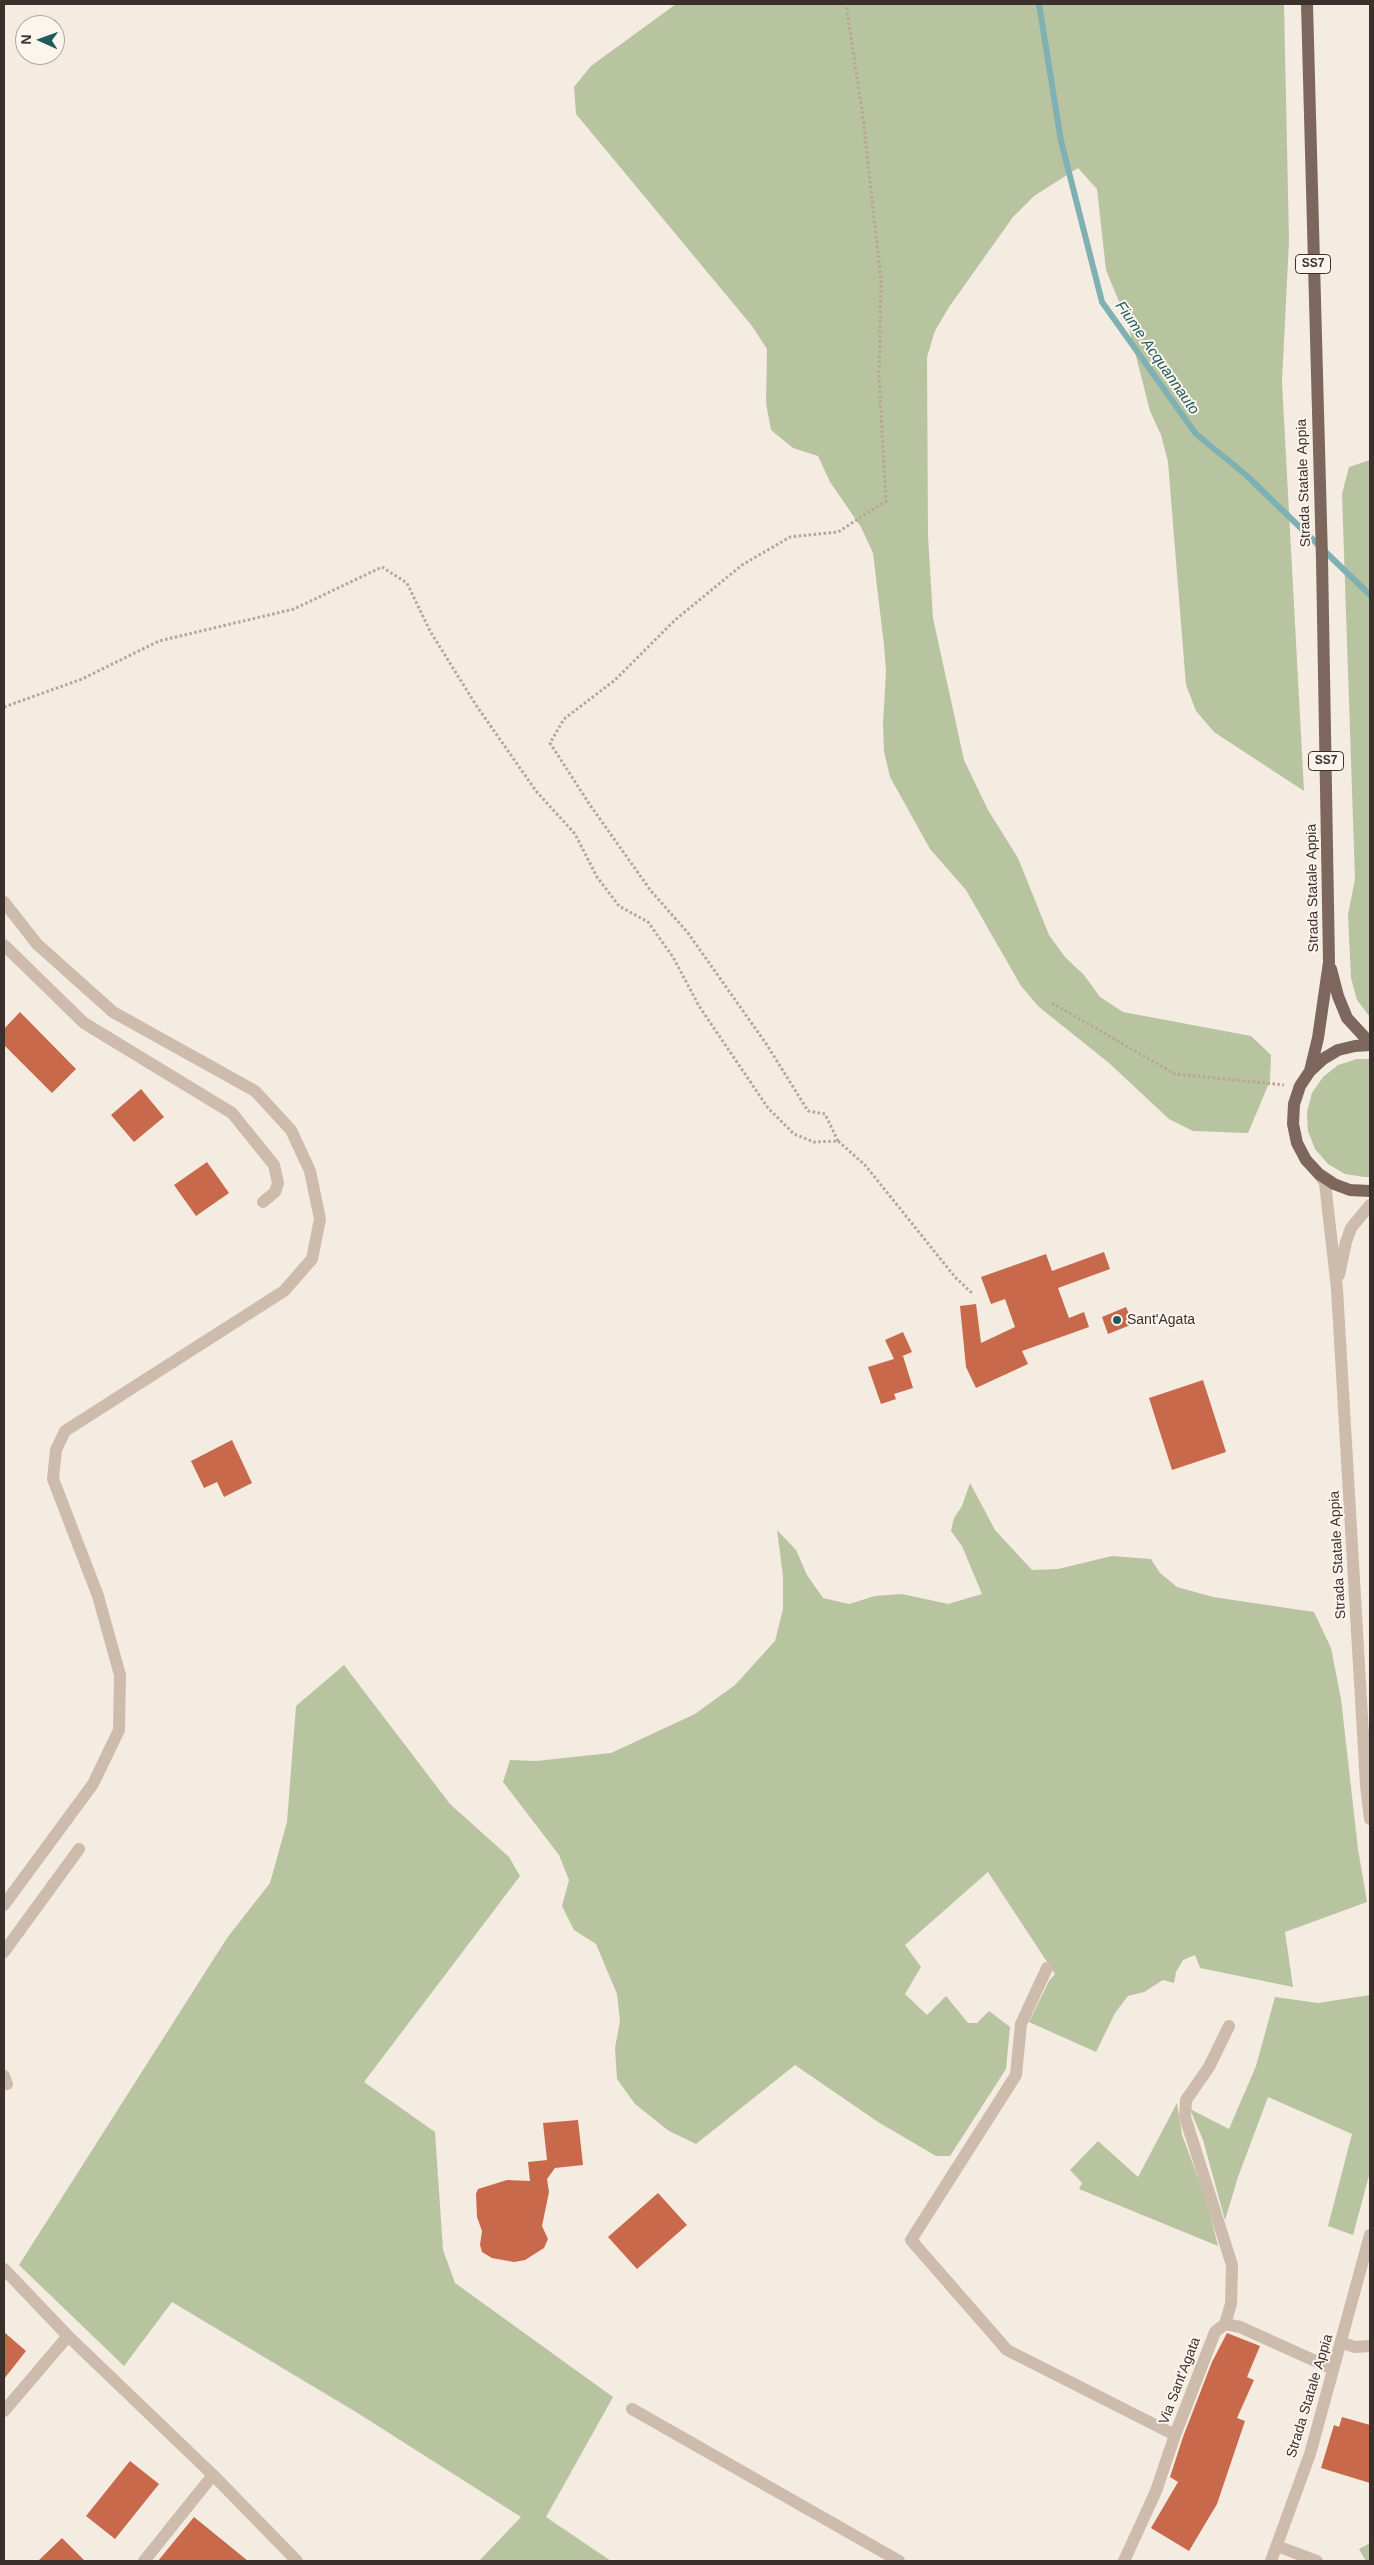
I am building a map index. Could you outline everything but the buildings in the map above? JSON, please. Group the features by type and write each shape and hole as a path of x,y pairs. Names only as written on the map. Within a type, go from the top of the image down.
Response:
{"main road":[{"name":"Strada Statale Appia","path":"1307,4 1322,559 1329,962 1318,1038 1310,1071"},
{"name":"Strada Statale Appia","path":"1329,962 1338,996 1347,1018 1370,1044"},
{"name":"Strada Statale Appia","path":"1370,1044 1338,1050 1323,1059 1310,1071 1300,1086 1294,1104 1292,1124 1297,1143 1306,1160 1319,1174 1334,1184 1350,1190 1370,1191"}],"street":[{"path":"4,902 37,944 113,1012 255,1091 291,1130 310,1171 320,1219 312,1259 284,1291 65,1431 56,1450 53,1479 98,1596 120,1676 119,1730 94,1784 4,1905"},
{"path":"4,944 84,1023 232,1112 274,1166 278,1183 274,1192 263,1202"},
{"name":"Strada Statale Appia","path":"1319,1174 1325,1183 1337,1289 1366,1785 1370,1818"},
{"name":"Strada Statale Appia","path":"1337,1289 1346,1242 1351,1228 1370,1205"},
{"path":"4,1952 79,1849"},
{"path":"1047,1968 1021,2024 1016,2075 911,2240 1007,2350 1175,2435"},
{"path":"1229,2026 1209,2067 1186,2100 1185,2117 1232,2266 1231,2304 1225,2324 1240,2328 1333,2369"},
{"name":"Strada Statale Appia","path":"1271,2561 1310,2454 1370,2236"},
{"path":"4,2269 68,2336 213,2475 297,2561"},
{"name":"Via Sant'Agata","path":"1124,2561 1156,2491 1175,2435 1215,2332 1225,2324"},
{"path":"4,2411 68,2336"},
{"path":"1342,2343 1355,2347 1370,2346"},
{"path":"632,2409 899,2561"},
{"path":"144,2561 213,2475"},
{"path":"1278,2546 1317,2561"}],"path":[{"path":"846,4 863,117 881,282 880,377 886,501 838,532 790,537 742,565 675,620 614,680 564,719 550,743 590,805 651,891 688,933 762,1037 808,1111 825,1114 838,1141 865,1165 954,1277 972,1293"},
{"path":"4,706 82,679 160,641 294,609 382,567 407,583 430,631 476,705 536,791 575,834 597,878 619,906 648,922 673,957 699,1006 768,1108 794,1134 814,1142 838,1141"},
{"path":"1052,1004 1175,1074 1300,1086"}],"green space":[{"path":"676,4 1284,4 1289,241 1282,382 1304,791 1214,732 1196,711 1186,685 1168,462 1161,435 1150,411 1127,321 1106,270 1097,189 1078,168 1034,196 1013,217 949,307 935,331 927,357 928,536 933,618 964,760 988,810 1018,858 1049,935 1065,957 1084,975 1100,997 1123,1012 1251,1036 1271,1055 1270,1081 1248,1133 1193,1131 1169,1119 1109,1063 1039,1007 1021,986 966,890 930,849 890,777 884,751 883,724 886,671 884,645 873,553 861,527 830,482 818,456 793,448 771,430 766,403 767,349 752,326 576,114 574,87 591,66"},
{"path":"1370,460 1370,1017 1357,1000 1351,978 1348,915 1355,879 1342,494 1349,467"},
{"path":"1357,1059 1370,1059 1370,1177 1345,1174 1328,1164 1315,1149 1308,1131 1307,1112 1312,1093 1323,1077 1338,1065"},
{"path":"970,1483 995,1530 1032,1570 1058,1569 1112,1556 1151,1559 1160,1573 1177,1587 1213,1597 1314,1612 1331,1648 1341,1699 1358,1849 1367,1902 1285,1932 1293,1987 1200,1968 1195,1955 1183,1960 1176,1972 1174,1983 1163,1980 1144,1992 1128,1996 1115,2013 1096,2052 1029,2022 1049,1981 1055,1974 988,1872 905,1945 921,1967 905,1994 927,2015 946,1996 968,2023 977,2023 989,2011 1010,2027 1006,2069 950,2156 936,2156 878,2122 795,2065 696,2144 669,2131 635,2104 617,2079 615,2048 620,2021 617,1994 596,1944 574,1930 562,1906 569,1880 559,1855 503,1782 510,1760 536,1761 611,1753 695,1714 735,1685 775,1641 783,1609 783,1576 777,1530 796,1550 807,1575 823,1598 849,1604 875,1596 902,1594 948,1604 982,1594 962,1546 951,1531 954,1518 962,1506"},
{"path":"344,1665 450,1804 509,1857 520,1876 364,2082 435,2132 443,2250 455,2283 613,2397 546,2517 611,2561 479,2561 521,2517 356,2412 172,2302 124,2366 19,2265 227,1938 270,1883 287,1822 296,1706"},
{"path":"1370,1995 1370,2172 1353,2235 1328,2226 1352,2134 1268,2097 1238,2177 1225,2220 1203,2140 1190,2109 1229,2129 1256,2066 1275,1997 1318,2003"},
{"path":"1177,2103 1182,2135 1206,2199 1218,2246 1079,2189 1082,2183 1070,2170 1098,2141 1138,2177"},
{"path":"1370,2543 1370,2561 1366,2561 1359,2549"}],"waterway":[{"name":"Fiume Acquannauto","path":"1039,4 1061,141 1102,302 1196,434 1246,475 1370,595"}],"place":[{"name":"Sant'Agata","path":"1117,1320"}]}
